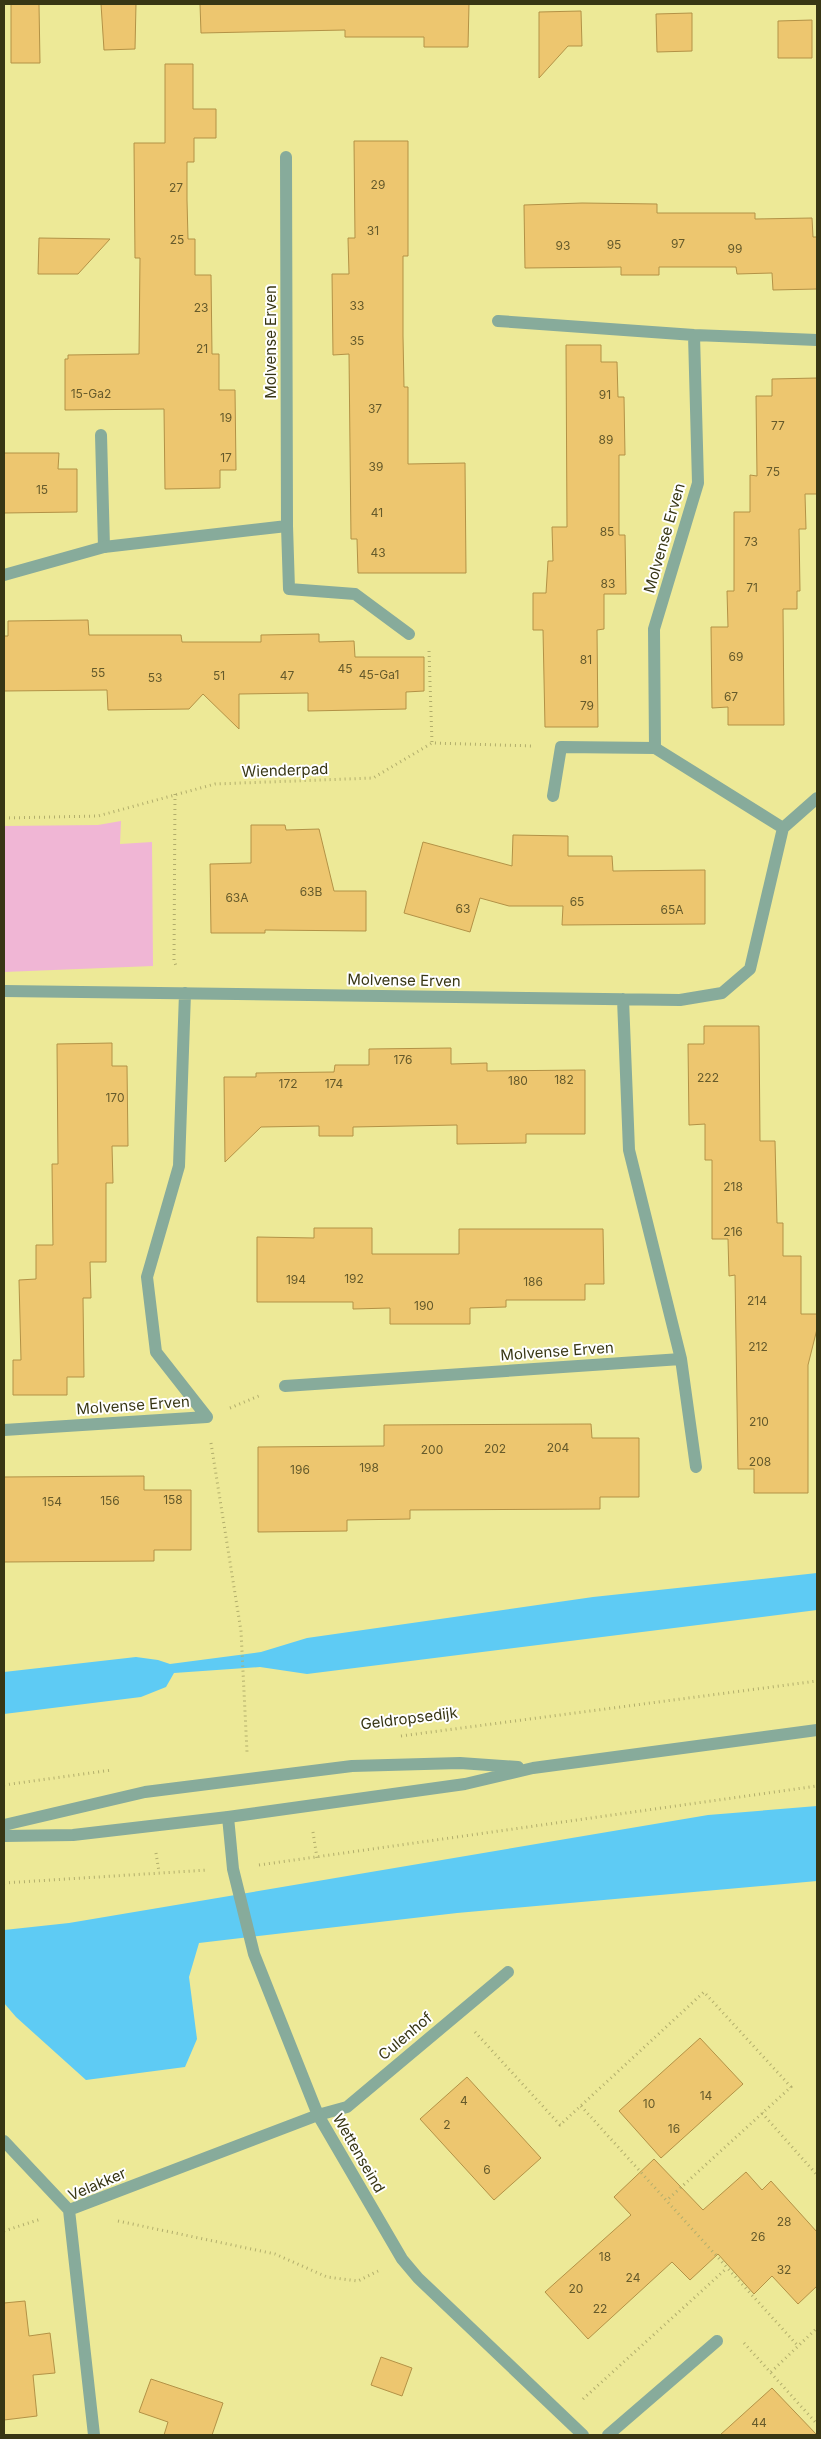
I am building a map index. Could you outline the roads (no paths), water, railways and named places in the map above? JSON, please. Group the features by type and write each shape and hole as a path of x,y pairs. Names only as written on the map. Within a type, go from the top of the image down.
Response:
{"street":[{"name":"Molvense Erven","path":"286,157 287,526 290,589 355,594 409,634"},
{"path":"498,321 694,335 817,340"},
{"name":"Molvense Erven","path":"655,748 654,629 698,484 694,335"},
{"path":"101,435 104,547"},
{"path":"4,575 104,547 287,526"},
{"path":"553,796 561,747 655,748 783,828 817,798"},
{"name":"Molvense Erven","path":"4,991 623,1000 680,1000 722,993 750,969 783,828"},
{"name":"Molvense Erven","path":"4,1430 207,1417 156,1352 146,1277 178,1166 185,993"},
{"path":"623,1000 629,1150 681,1359 696,1467"},
{"name":"Molvense Erven","path":"285,1386 681,1359"},
{"path":"4,1836 73,1835 228,1817 465,1784 533,1768 817,1730"},
{"path":"4,1825 145,1792 352,1766 460,1763 533,1768"},
{"name":"Wettenseind","path":"228,1817 233,1868 254,1954 318,2115 402,2259 418,2278 583,2435"},
{"name":"Culenhof","path":"318,2115 347,2107 508,1972"},
{"name":"Velakker","path":"94,2435 69,2210 318,2115"},
{"path":"4,2141 69,2210"},
{"path":"608,2435 717,2341"}],"water":[{"path":"817,1573 817,1610 307,1674 260,1667 174,1673 166,1687 141,1697 4,1714 4,1672 136,1657 170,1664 261,1652 307,1638 593,1597"},
{"path":"817,1806 817,1881 457,1913 199,1943 189,1977 197,2039 185,2067 86,2080 16,2017 4,2003 4,1930 69,1923 708,1815"}]}
